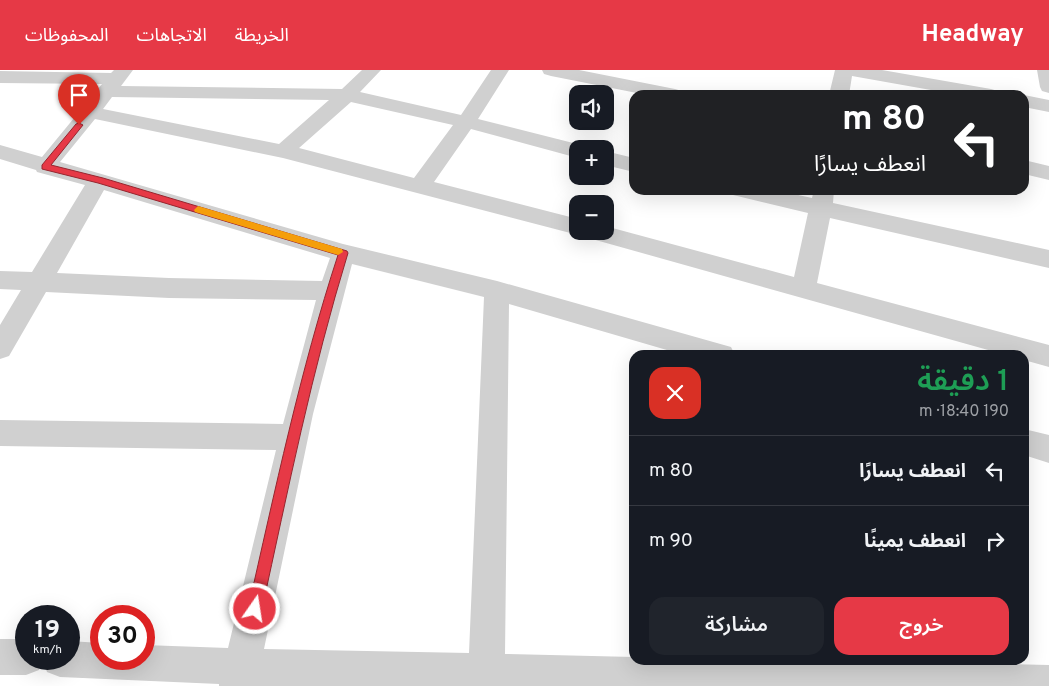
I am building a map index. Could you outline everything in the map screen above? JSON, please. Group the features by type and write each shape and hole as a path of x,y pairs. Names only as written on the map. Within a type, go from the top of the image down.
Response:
{"street":[{"path":"283,151 347,95 372,70"},
{"path":"419,187 466,122 500,70"},
{"path":"551,70 651,90"},
{"path":"636,87 644,70"},
{"path":"840,90 844,70"},
{"path":"851,70 963,90"},
{"path":"1046,70 1049,86"},
{"path":"0,77 115,80 347,95 466,122 569,149"},
{"path":"45,167 115,80"},
{"path":"1029,102 1049,106"},
{"path":"90,112 283,151 569,225"},
{"path":"0,152 45,167 99,180 343,253 496,291 704,350"},
{"path":"614,160 629,164"},
{"path":"1029,168 1049,173"},
{"path":"0,348 99,180"},
{"path":"782,195 822,200 1049,259"},
{"path":"804,288 822,200"},
{"path":"614,237 1027,350"},
{"path":"239,676 294,437 331,291 343,253"},
{"path":"0,280 168,288 331,291"},
{"path":"487,679 496,291"},
{"path":"1029,350 1049,356"},
{"path":"0,433 294,437"},
{"path":"0,657 15,657"},
{"path":"80,661 239,676 487,679 906,676 1049,683"}],"slow traffic":[{"path":"198,210 338,252"}],"route":[{"path":"79,125 45,167 99,180 343,253 331,291 294,437 255,609"}]}
